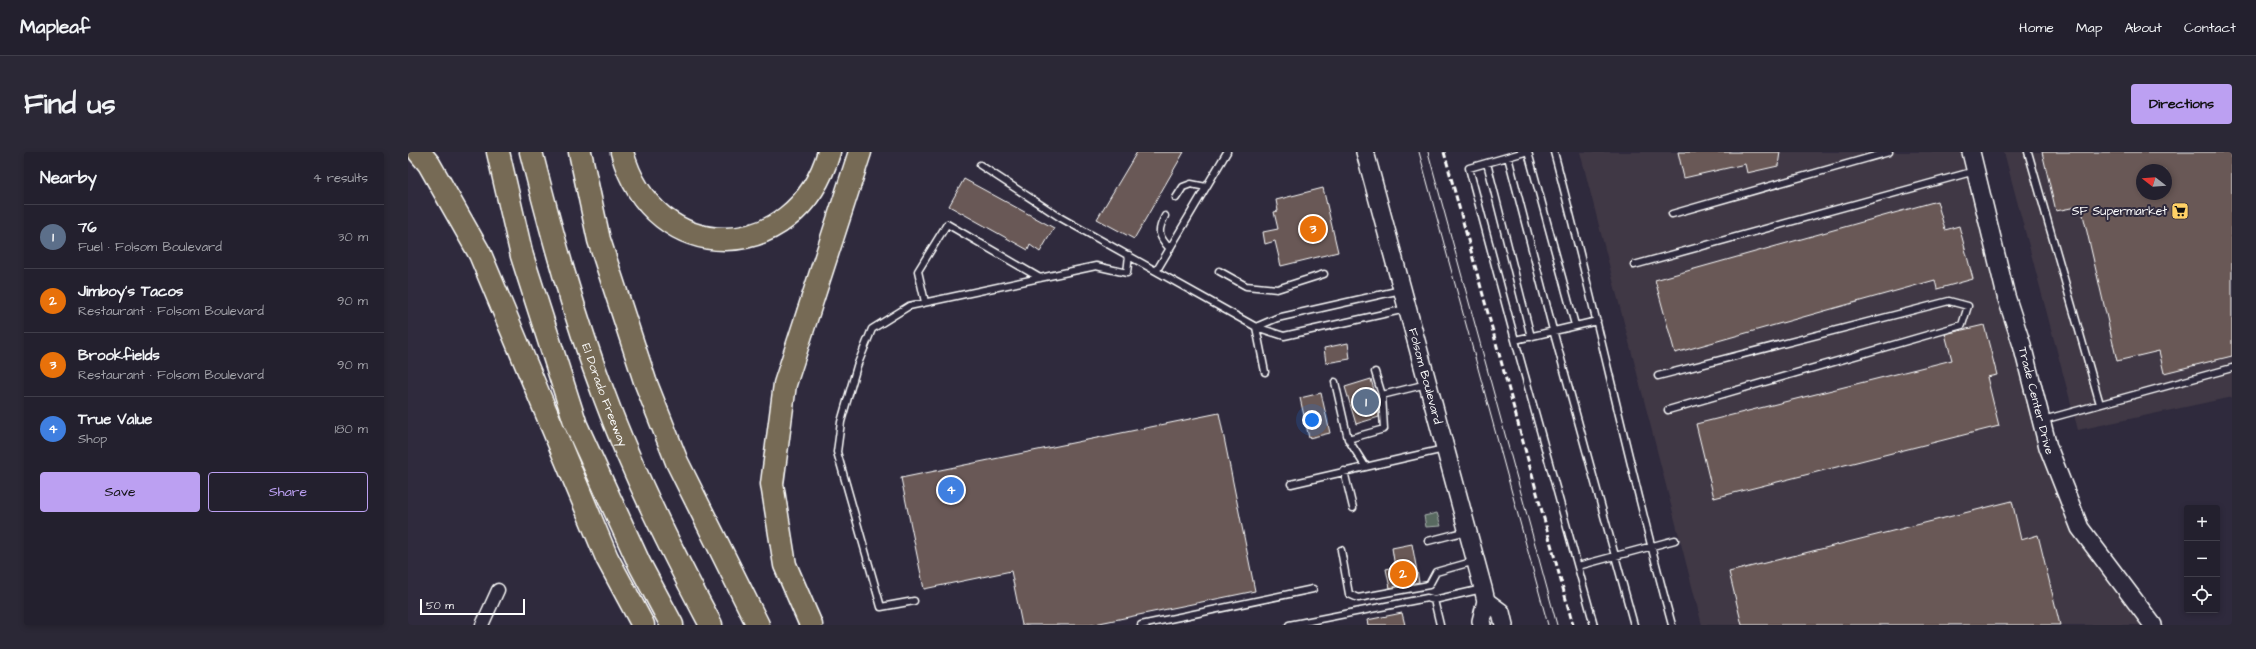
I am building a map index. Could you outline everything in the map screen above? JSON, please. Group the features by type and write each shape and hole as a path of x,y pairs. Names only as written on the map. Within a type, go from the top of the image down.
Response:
{"highway":[{"path":"419,152 429,164 480,254 607,558 643,625"},
{"path":"498,152 522,256 576,425 640,565 672,625"},
{"name":"El Dorado Freeway","path":"531,152 555,249 604,395 664,537 711,625"},
{"path":"580,152 599,240 645,381 677,462 758,625"},
{"path":"622,152 635,188 658,215 676,227 696,235 731,239 766,230 791,215 815,187 829,152"},
{"path":"811,625 786,565 772,484 785,384 860,152"}],"main road":[{"name":"Folsom Boulevard","path":"1365,152 1485,595 1481,621 1482,625"},
{"name":"Trade Center Drive","path":"1971,152 2006,296 2022,345 2048,446 2080,528 2153,625"},
{"path":"1485,595 1501,612 1504,625"}],"street":[{"path":"482,625 498,590"}],"lane":[{"path":"1157,270 1227,152"},
{"path":"1525,152 1515,153 1508,157 1469,168 1514,340 1594,625"},
{"path":"1528,152 1575,325"},
{"path":"1554,152 1597,321 1651,546 1672,625"},
{"path":"1672,214 1889,152"},
{"path":"2028,152 2100,404"},
{"path":"1508,157 1553,330 1634,625"},
{"path":"1487,163 1531,337"},
{"path":"980,165 1061,218 1157,270 1256,327 1284,336 1408,308"},
{"path":"1634,265 1976,170"},
{"path":"1176,198 1183,187 1191,184 1206,188"},
{"path":"1165,216 1159,228 1160,236 1170,249"},
{"path":"925,302 918,271 946,224 1040,278"},
{"path":"914,601 881,607 837,452 842,422 857,366 872,329 909,306 925,302 1096,266 1126,273 1129,255"},
{"path":"1218,271 1246,286 1276,289 1324,274"},
{"path":"1256,327 1277,318 1403,290"},
{"path":"1658,376 1949,301 1968,306 1962,326 1668,410"},
{"path":"1514,340 1597,321"},
{"path":"1256,327 1265,372"},
{"path":"2041,421 2232,368"},
{"path":"1348,439 1384,429 1382,395 1375,372"},
{"path":"1335,382 1348,439 1365,466"},
{"path":"1382,395 1428,384"},
{"path":"1291,484 1365,466 1419,456 1446,449"},
{"path":"1344,471 1353,508"},
{"path":"1428,541 1468,531"},
{"path":"1578,566 1675,540"},
{"path":"1341,550 1349,594 1354,598 1429,585 1436,572 1476,560"},
{"path":"1141,625 1313,589"},
{"path":"1290,625 1427,598 1434,600 1485,595"},
{"path":"1434,600 1440,625"}],"shaded area":[{"path":"1580,152 1962,152 2040,444 2143,625 1702,625"},
{"path":"2004,152 2232,152 2232,397 2078,430"}],"green space":[{"path":"1437,513 1441,526 1426,527 1424,516"}],"building":[{"path":"1137,152 1184,152 1134,239 1097,219"},
{"path":"1678,152 1780,152 1778,166 1747,173 1745,164 1684,178"},
{"path":"2042,152 2232,152 2232,356 2164,373 2159,351 2117,361 2081,206 2056,211"},
{"path":"964,179 1054,228 1040,252 1030,245 1028,250 949,206"},
{"path":"1323,188 1338,252 1281,266 1275,241 1265,244 1263,232 1278,229 1274,212 1278,211 1276,200"},
{"path":"1937,201 1945,230 1959,226 1973,279 1937,289 1935,280 1675,353 1655,280"},
{"path":"1984,325 1997,375 1987,377 1999,426 1714,498 1696,424 1952,360 1945,334"},
{"path":"1348,343 1350,359 1326,363 1324,348"},
{"path":"1371,379 1378,405 1379,417 1356,424 1345,387"},
{"path":"1321,393 1330,433 1309,438 1300,398"},
{"path":"1219,413 1255,591 1090,625 1022,625 1011,571 924,589 901,478"},
{"path":"2012,501 2021,540 2038,535 2060,625 1742,625 1729,572"},
{"path":"1412,544 1419,582 1390,588 1386,569 1395,567 1392,548"},
{"path":"1402,613 1405,625 1368,625 1367,620"}],"tram line":[{"path":"1419,152 1548,625"},
{"path":"1428,152 1557,625"}],"railway":[{"path":"1444,152 1573,625"}],"place":[{"name":"SF Supermarket","path":"2180,211"},
{"name":"Brookfields","path":"1313,229"},
{"name":"76","path":"1366,402"},
{"name":"True Value","path":"951,490"},
{"name":"Jimboy's Tacos","path":"1403,574"}]}
